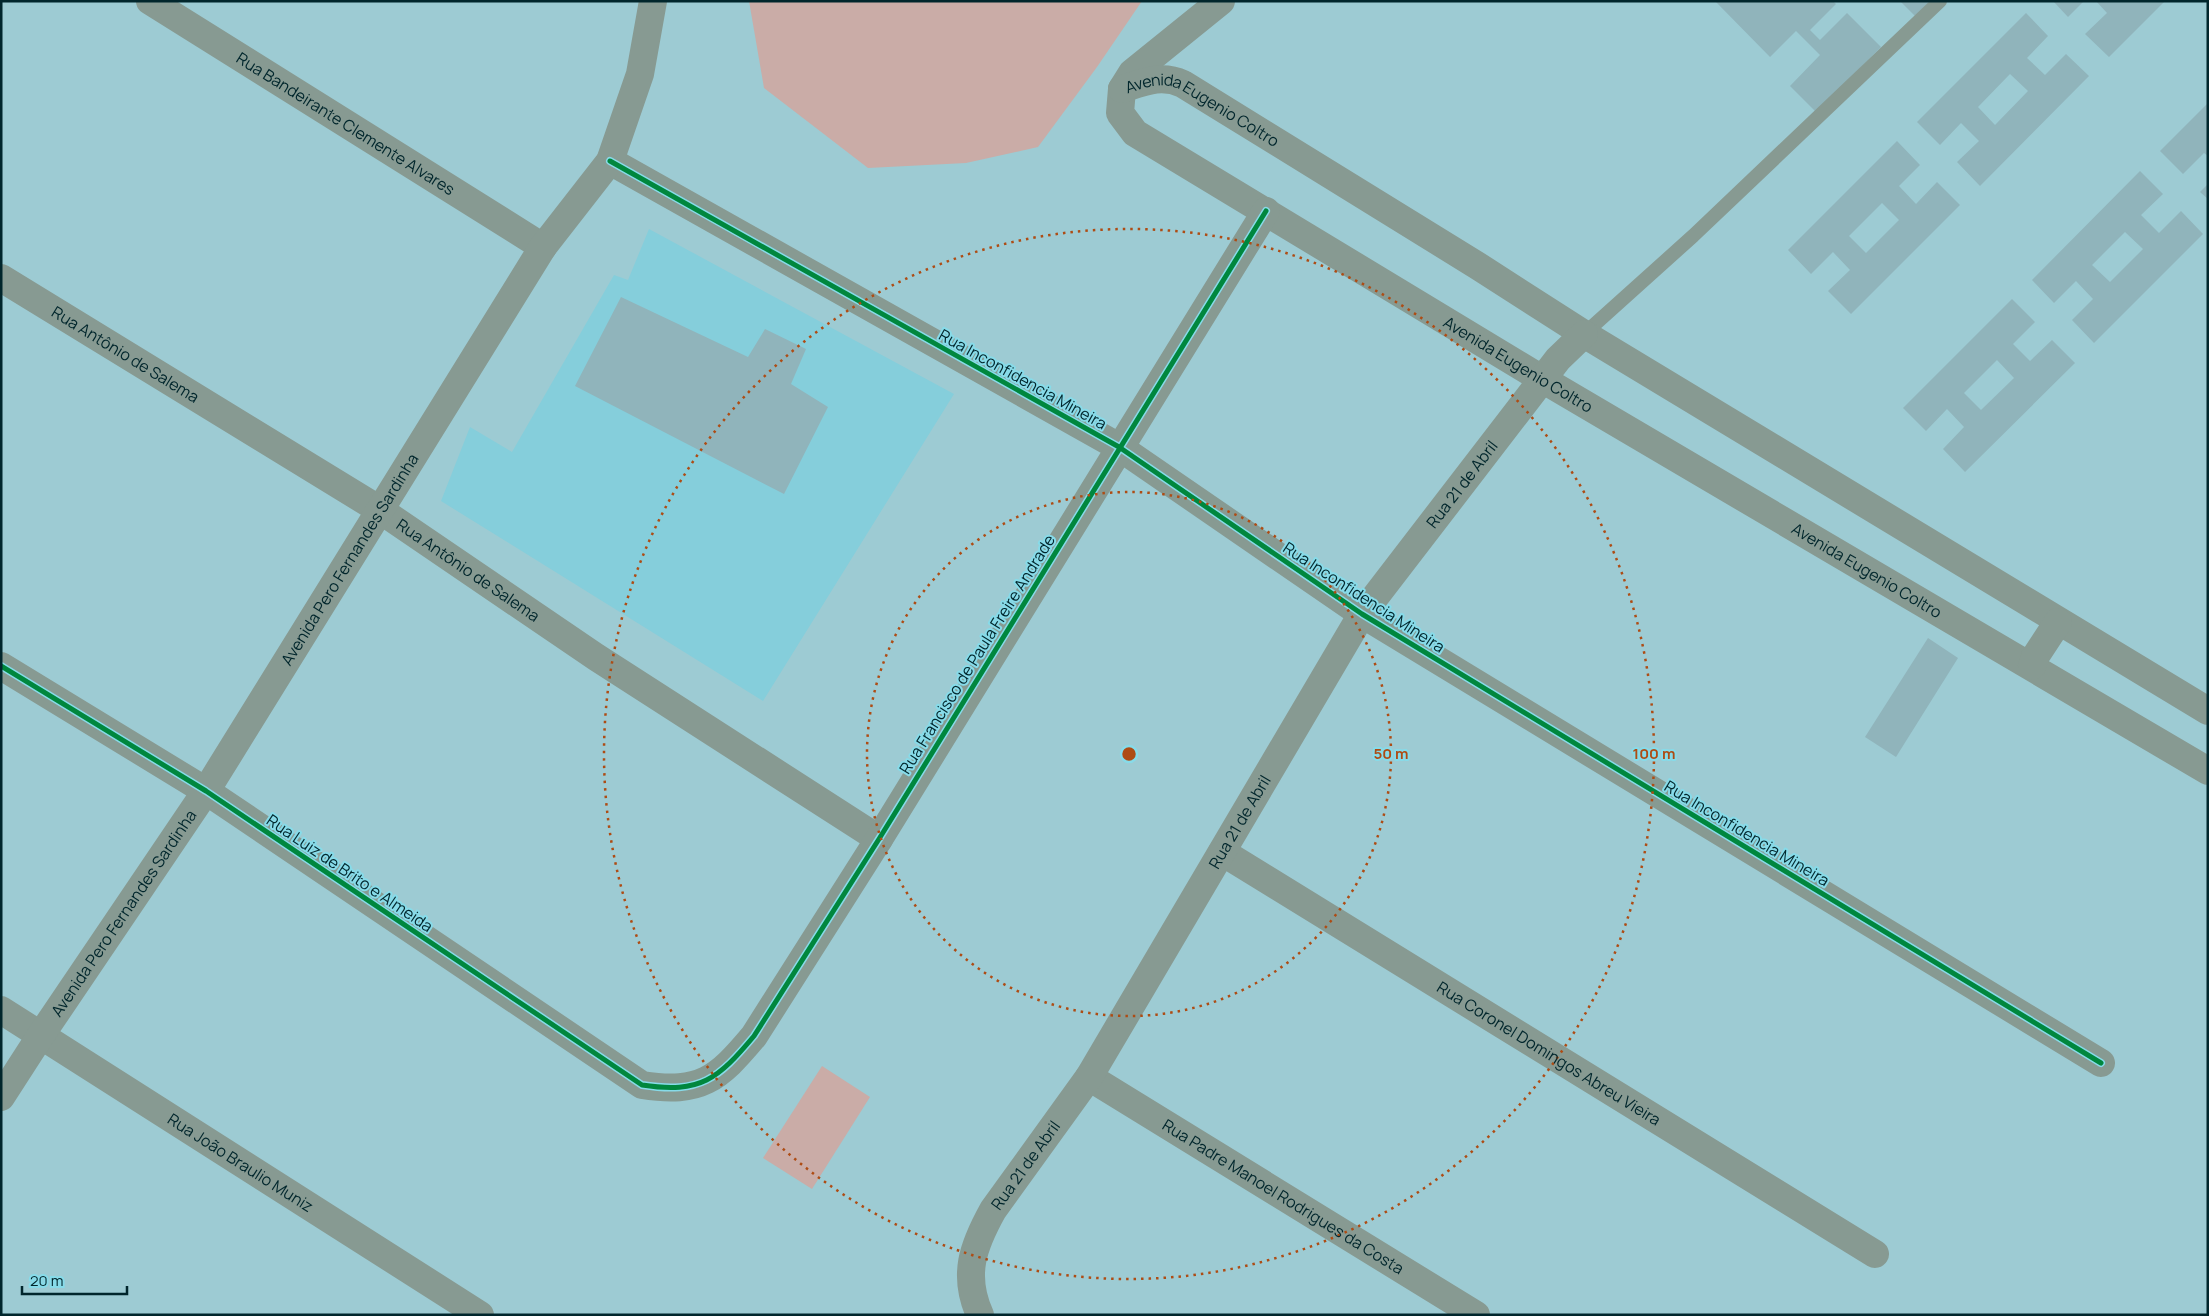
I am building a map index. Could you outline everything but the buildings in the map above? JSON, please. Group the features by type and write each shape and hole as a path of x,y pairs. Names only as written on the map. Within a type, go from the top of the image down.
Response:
{"street":[{"name":"Rua Bandeirante Clemente Alvares","path":"150,1 542,248"},
{"name":"Avenida Pero Fernandes Sardinha","path":"1,1097 206,791 542,248 610,161 640,74 653,1"},
{"path":"1122,89 1132,73 1221,1"},
{"name":"Avenida Eugenio Coltro","path":"2208,711 1584,334 1478,266 1183,84 1171,79 1152,80 1122,89 1120,113 1135,133 1542,379 2208,771"},
{"name":"Rua Inconfidencia Mineira","path":"610,161 1119,447 1362,614 2101,1063"},
{"name":"Rua Francisco de Paula Freire Andrade","path":"687,1087 712,1078 730,1065 754,1036 1266,211"},
{"name":"Rua Antônio de Salema","path":"1,278 380,510 596,657 878,839"},
{"name":"Rua 21 de Abril","path":"980,1315 970,1282 972,1255 980,1233 993,1210 1089,1077 1362,614 1542,379 1558,359 1584,334"},
{"path":"2032,666 2035,657 2058,622"},
{"name":"Rua Luiz de Brito e Almeida","path":"1,666 206,791 642,1085 666,1089 687,1087"},
{"name":"Rua Coronel Domingos Abreu Vieira","path":"1222,852 1875,1254"},
{"name":"Rua João Braulio Muniz","path":"1,1010 480,1315"},
{"name":"Rua Padre Manoel Rodrigues da Costa","path":"1089,1077 1476,1315"}],"lane":[{"path":"1584,334 1693,236 1940,1"}],"shaded area":[{"path":"749,1 1142,1 1097,67 1038,147 966,163 868,168 764,88"},
{"path":"649,229 954,394 763,701 441,501 470,427 512,452 614,275 628,280"},
{"path":"822,1066 870,1097 812,1189 763,1158"}],"cycle path":[{"path":"610,161 1119,447 1362,614 2101,1063"},
{"path":"1,666 206,791 642,1085 662,1087 694,1085 718,1073 730,1063 754,1036 879,839 1266,211"}]}
